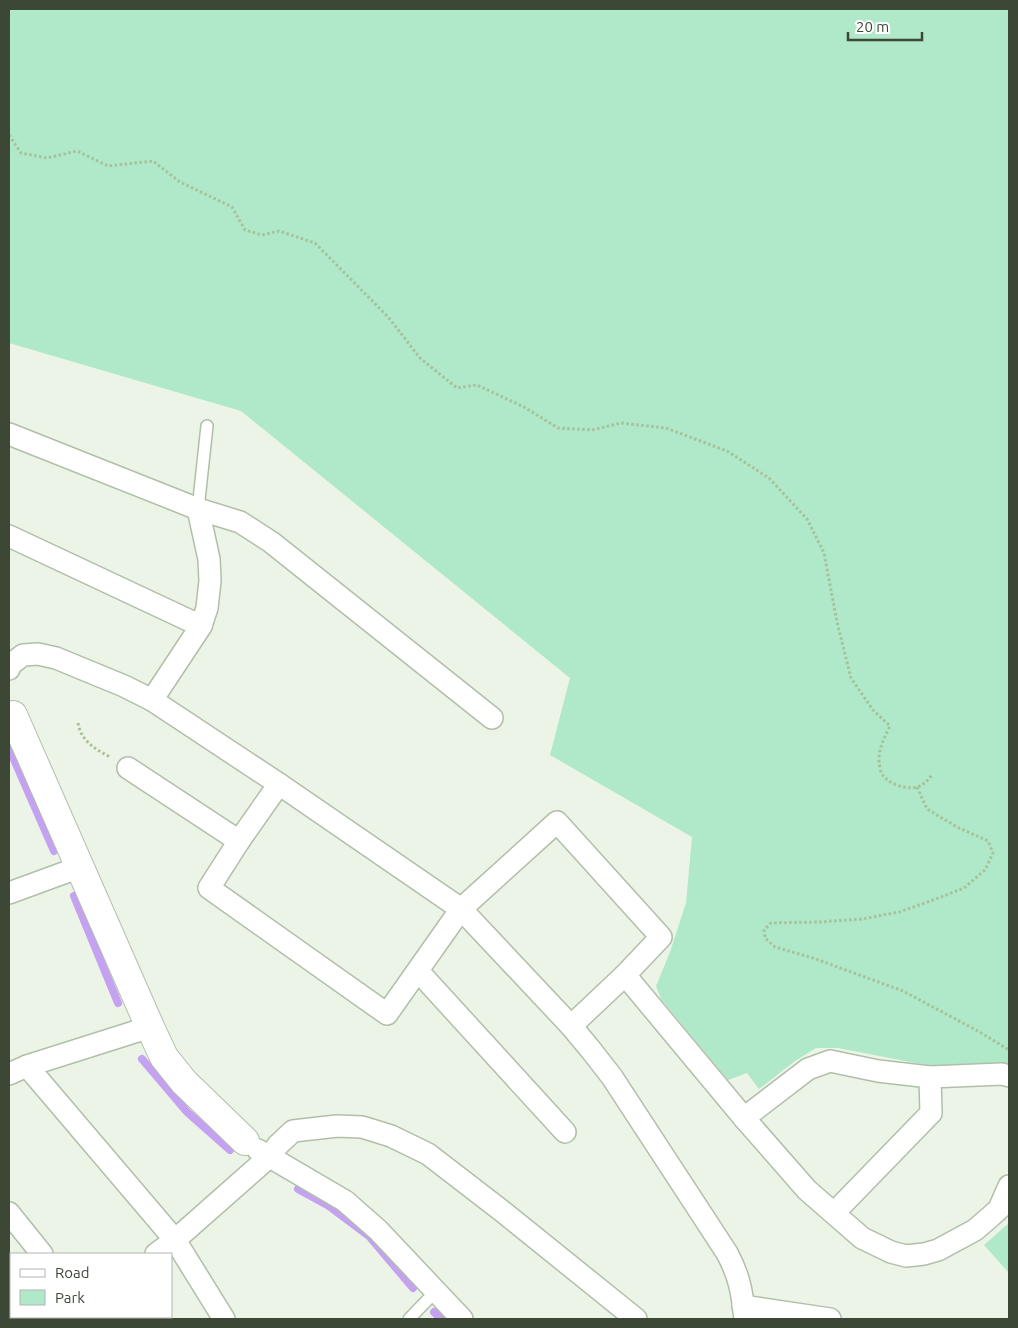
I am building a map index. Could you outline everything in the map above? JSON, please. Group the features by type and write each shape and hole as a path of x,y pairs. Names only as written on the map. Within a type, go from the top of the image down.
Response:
{"street":[{"path":"9,434 198,509 240,522 271,542 492,718"},
{"path":"152,700 201,626 207,608 210,581 209,559 198,509"},
{"path":"9,536 201,626"},
{"path":"9,670 10,665 22,655 38,654 56,658 124,686 152,700 279,784 461,910 571,1026 612,1077 727,1253 735,1268 744,1313 830,1319"},
{"path":"10,713 164,1057 184,1082 245,1141 345,1201 378,1230 462,1319"},
{"path":"128,768 239,841"},
{"path":"279,784 209,888 387,1014 461,910 557,822 661,937 625,975 571,1026"},
{"path":"9,893 80,867"},
{"path":"418,971 565,1132"},
{"path":"625,975 806,1190 862,1238 892,1252 906,1256 938,1250 975,1230 998,1209 1009,1186"},
{"path":"150,1027 18,1070 175,1240 224,1319"},
{"path":"744,1118 808,1069 830,1061 878,1071 930,1077 1002,1074 1009,1076"},
{"path":"834,1213 931,1113 930,1077"},
{"path":"157,1253 175,1240 269,1157 278,1144 293,1131 337,1126 362,1127 391,1136 428,1154 636,1319"},
{"path":"9,1213 41,1253"}],"lane":[{"path":"198,509 207,426"},
{"path":"409,1319 436,1291"}],"path":[{"path":"9,135 21,153 47,158 77,151 108,166 152,161 180,182 232,207 245,230 262,235 279,231 315,243 389,318 420,358 457,388 477,385 524,407 558,428 592,430 621,423 666,428 727,451 769,478 807,519 824,553 837,622 851,678 873,710 890,726 881,746 879,760 882,774 891,782 903,787 917,787 926,783 932,775"},
{"path":"78,724 81,734 86,741 128,768"},
{"path":"917,787 927,809 957,827 988,841 993,853 985,870 964,888 899,912 862,920 771,924 764,930 766,938 775,947 813,958 903,991 978,1031 1009,1051"}],"green space":[{"path":"9,9 1009,9 1009,1067 941,1068 838,1048 816,1048 795,1061 759,1089 747,1073 728,1080 661,999 656,986 670,952 686,903 692,837 550,755 570,678 241,411 9,343"},
{"path":"1009,1223 1009,1273 984,1245"}],"waterway":[{"path":"9,748 54,851"},
{"path":"74,896 118,1003"},
{"path":"142,1059 187,1112 230,1150"},
{"path":"298,1189 329,1206 369,1236 413,1288"},
{"path":"434,1312 441,1319"}]}
